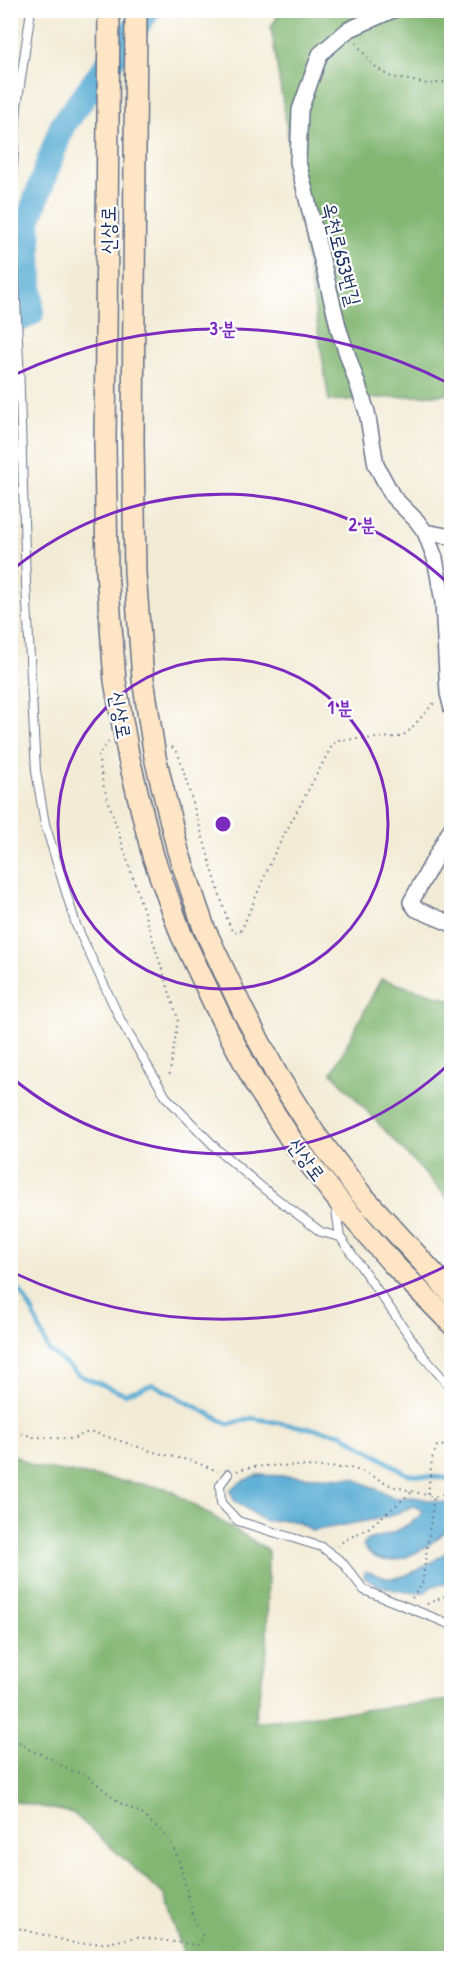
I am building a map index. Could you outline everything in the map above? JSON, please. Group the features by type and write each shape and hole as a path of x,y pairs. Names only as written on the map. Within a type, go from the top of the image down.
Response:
{"street":[{"name":"신상로","path":"109,10 105,430 107,572 115,681 129,759 153,856 181,934 256,1085 292,1142 393,1264 452,1324"},
{"name":"신상로","path":"136,10 133,418 135,573 143,680 162,751 178,851 204,928 243,1011 277,1075 314,1133 360,1193 452,1294"},
{"name":"옥천로653번길","path":"393,10 348,30 320,54 300,110 298,162 339,330 367,412 376,465 393,497 425,532 435,558 443,602 448,693 452,709"},
{"path":"425,532 452,537"},
{"path":"452,827 411,902 416,909 452,924"}],"lane":[{"path":"31,10 17,106 11,197 26,584 38,790 45,824 76,925 121,1021 166,1097 218,1150 264,1189 321,1232 340,1237"},
{"path":"333,1194 340,1237 426,1358 452,1389"},
{"path":"228,1474 220,1485 220,1503 238,1521 322,1547 342,1562 364,1590 452,1625"}],"path":[{"path":"348,30 373,65 388,76 428,84 452,81"},
{"path":"162,751 178,753 227,919 232,931 238,933 242,929 275,852 333,744 337,740 399,737 407,733 435,701"},
{"path":"110,741 98,755 103,784 178,1019 168,1080"},
{"path":"10,1430 34,1437 73,1439 85,1433 96,1433 157,1453 209,1466 223,1474 243,1467 260,1466 350,1468 412,1492 434,1497 452,1496"},
{"path":"428,1494 432,1459 437,1446 452,1445"},
{"path":"329,1552 345,1540 367,1529 412,1492"},
{"path":"413,1595 422,1585 434,1497"},
{"path":"413,1610 452,1593"},
{"path":"10,1734 28,1749 68,1769 86,1775 120,1803 139,1812 170,1841 179,1861 195,1922 203,1936 198,1945 138,1937 107,1943 78,1944 10,1926"}],"green space":[{"path":"281,11 451,11 451,394 329,401 271,27"},
{"path":"381,979 451,1000 451,1202 332,1073"},
{"path":"10,1453 35,1467 166,1488 268,1550 267,1650 254,1722 451,1700 451,1958 185,1958 164,1895 73,1813 11,1801"}],"water":[{"path":"256,1475 353,1478 395,1498 413,1497 451,1504 451,1526 420,1550 395,1560 383,1560 372,1555 363,1545 365,1542 407,1525 423,1511 414,1506 387,1517 312,1531 297,1522 264,1521 234,1500 230,1490"},
{"path":"451,1548 451,1582 433,1586 425,1592 393,1589 376,1584 364,1577 365,1572 387,1578 412,1573"}],"waterway":[{"path":"10,324 31,313 28,222 62,126 148,10"},
{"path":"10,1275 34,1314 48,1350 81,1376 125,1394 153,1384 228,1424 252,1418 342,1434 407,1474 452,1479"}]}
